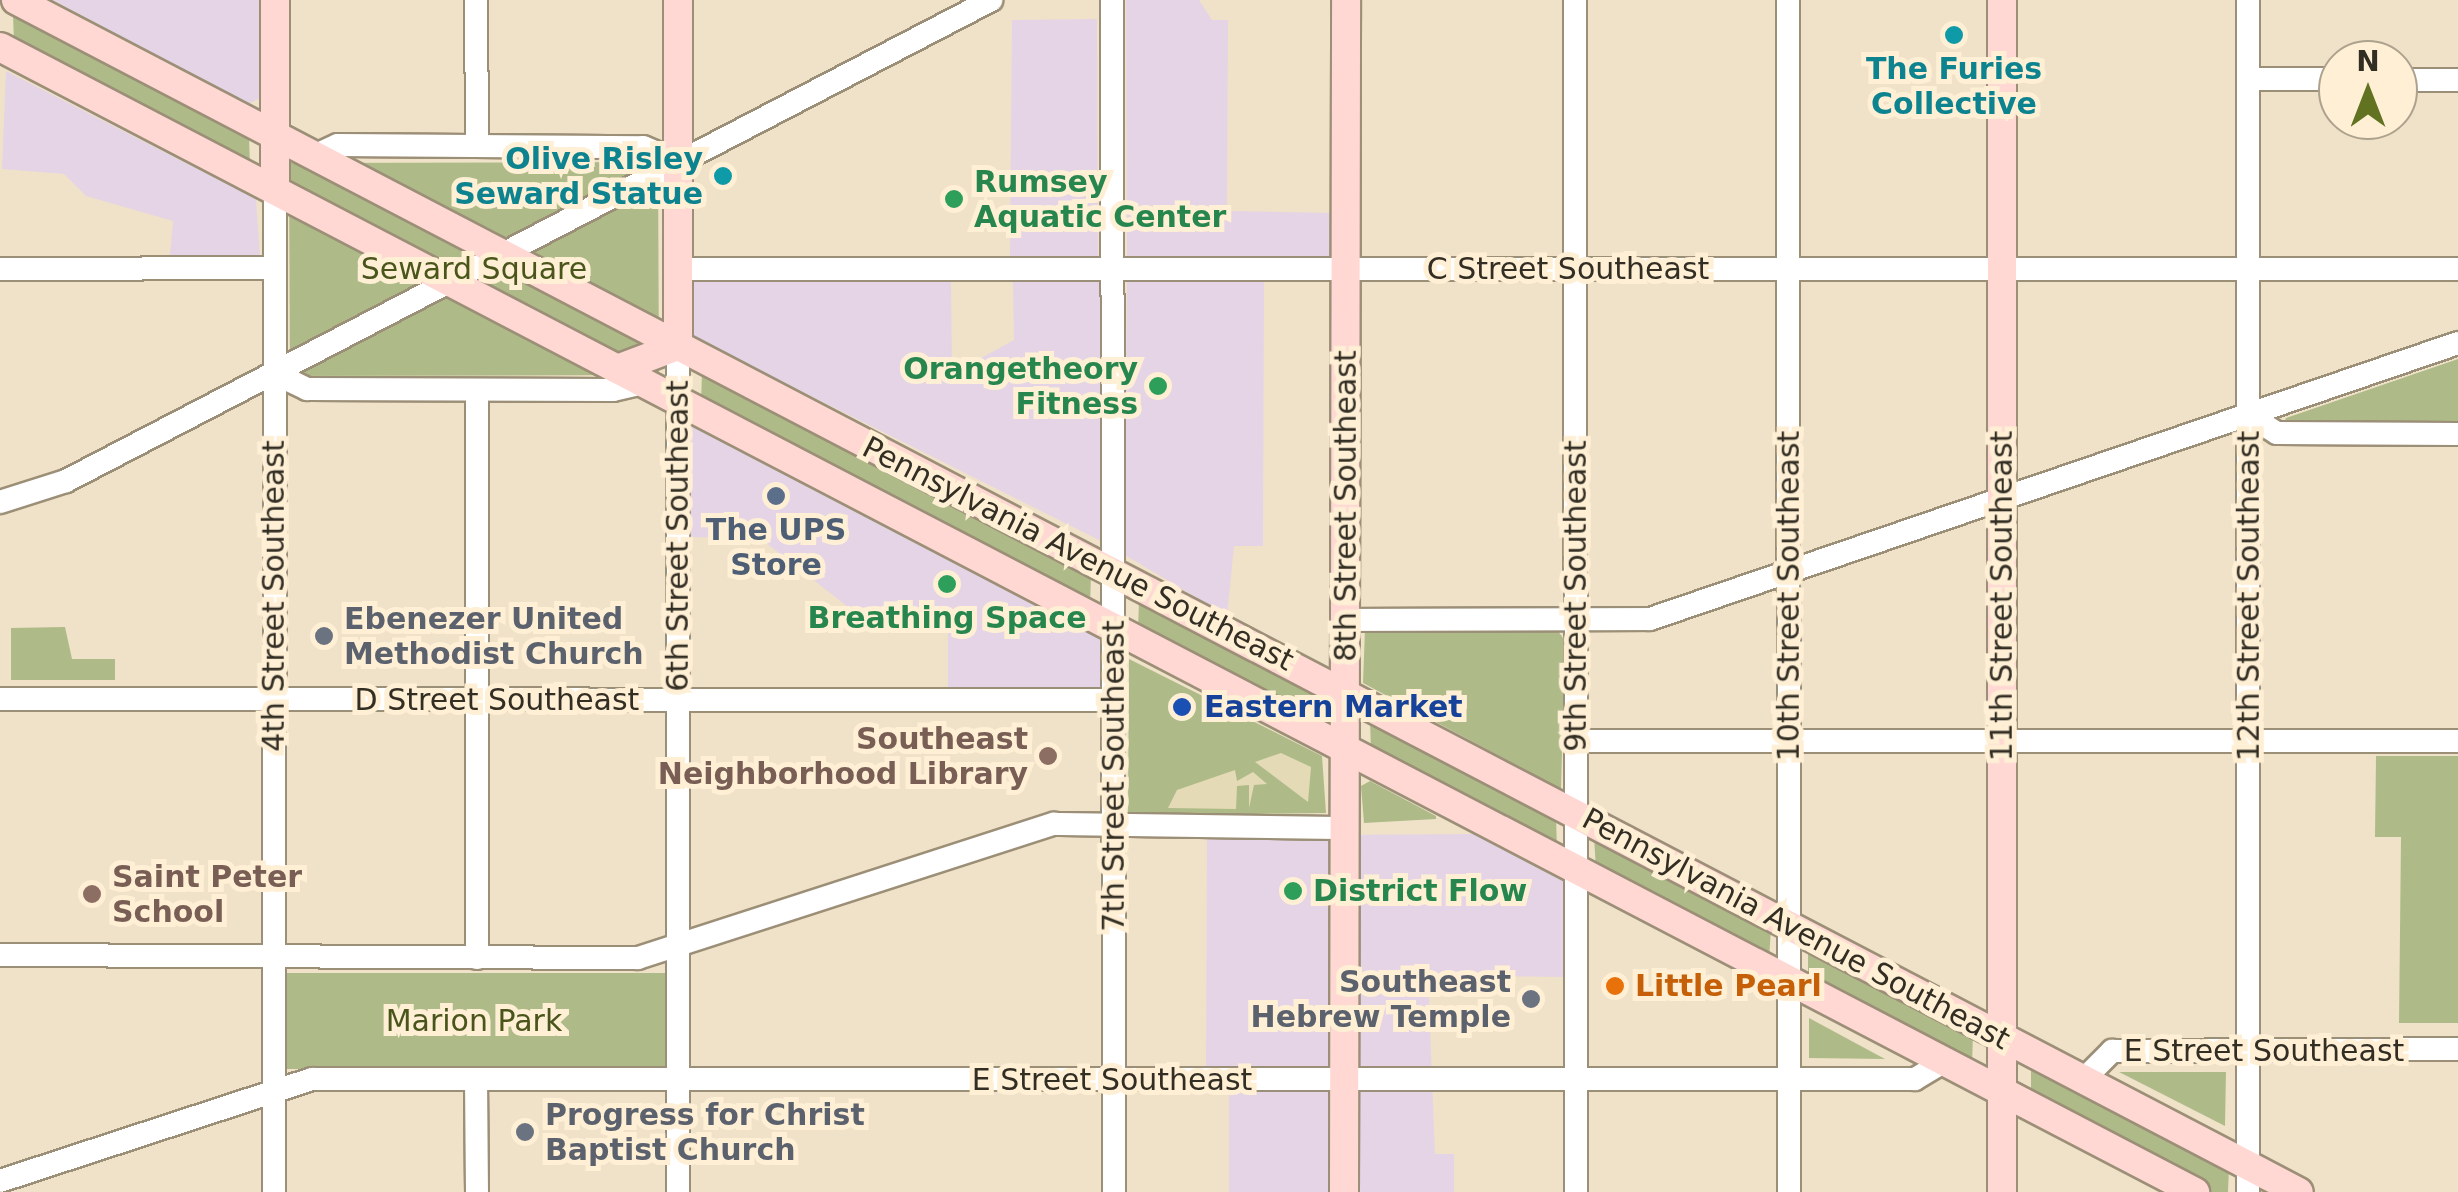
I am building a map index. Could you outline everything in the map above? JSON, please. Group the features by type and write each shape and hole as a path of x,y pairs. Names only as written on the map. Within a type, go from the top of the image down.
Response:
{"main road":[{"name":"Pennsylvania Avenue Southeast","path":"16,0 2084,1079 2248,1178 2299,1192"},
{"name":"4th Street Southeast","path":"275,0 275,190"},
{"name":"6th Street Southeast","path":"678,0 678,346"},
{"name":"8th Street Southeast","path":"1344,1192 1346,0"},
{"name":"11th Street Southeast","path":"2002,0 2002,1192"},
{"name":"Pennsylvania Avenue Southeast","path":"0,47 2196,1192"},
{"path":"275,190 314,156"},
{"path":"618,369 678,346"}],"street":[{"path":"476,0 477,146"},
{"path":"0,502 66,480 991,0"},
{"name":"7th Street Southeast","path":"1112,0 1114,1192"},
{"name":"9th Street Southeast","path":"1576,0 1576,1192"},
{"name":"10th Street Southeast","path":"1788,0 1789,1192"},
{"name":"12th Street Southeast","path":"2248,0 2248,1178"},
{"path":"2248,80 2318,80"},
{"path":"2418,80 2458,80"},
{"path":"314,156 338,144 642,147 679,162"},
{"name":"4th Street Southeast","path":"274,1192 275,190"},
{"path":"0,268 275,268"},
{"name":"C Street Southeast","path":"678,268 2458,269"},
{"path":"2434,269 2458,283"},
{"path":"1346,620 1650,619 2458,342"},
{"name":"6th Street Southeast","path":"678,346 678,1192"},
{"path":"274,373 298,389 477,390 643,382"},
{"path":"476,958 477,390"},
{"path":"2249,415 2278,434 2458,434"},
{"name":"D Street Southeast","path":"0,699 1114,700"},
{"path":"1576,741 2458,741"},
{"path":"0,956 476,958 678,949 1054,824 1344,828"},
{"name":"E Street Southeast","path":"2084,1079 2112,1051 2458,1049"},
{"name":"E Street Southeast","path":"0,1180 274,1085 476,1079 1920,1078 1945,1061"},
{"path":"476,1079 476,1192"}],"shaded area":[{"path":"53,0 262,0 260,98 248,104"},
{"path":"1126,0 1199,0 1212,20 1228,20 1227,211 1334,213 1334,258 1127,257"},
{"path":"1097,19 1098,259 1010,257 1012,20"},
{"path":"6,71 256,199 260,258 170,256 173,221 86,196 64,174 2,169"},
{"path":"707,276 951,278 952,374 1014,340 1013,277 1104,278 1103,542 691,336 690,284"},
{"path":"1127,280 1264,280 1263,546 1234,546 1227,616 1125,555"},
{"path":"691,426 1100,639 1103,689 948,690 948,632 875,628 761,539 691,537"},
{"path":"1474,834 1565,882 1564,977 1428,975 1435,1154 1454,1154 1454,1192 1229,1192 1229,1068 1206,1069 1207,836"}],"green space":[{"path":"13,13 249,136 250,167 14,44"},
{"name":"Seward Square","path":"658,162 659,375 290,376 289,163"},
{"path":"2458,359 2458,425 2284,423 2286,418"},
{"path":"702,371 1091,574 1090,606 701,403"},
{"path":"1139,599 1316,691 1315,723 1138,631"},
{"path":"65,627 72,659 115,659 115,680 11,680 11,628"},
{"path":"1556,628 1565,641 1561,789 1363,683 1365,629"},
{"path":"1129,659 1322,756 1326,813 1128,816"},
{"path":"1370,720 1556,816 1557,849 1371,752"},
{"path":"2376,756 2458,756 2458,1023 2399,1023 2401,837 2375,837"},
{"path":"1370,781 1436,819 1364,823 1361,786"},
{"path":"1594,836 1771,928 1769,960 1596,870"},
{"path":"1808,948 1973,1033 1972,1066 1808,980"},
{"name":"Marion Park","path":"283,973 665,973 665,1069 283,1069"},
{"path":"1809,1018 1885,1059 1809,1058"},
{"path":"2031,1064 2229,1167 2228,1192 2211,1192 2031,1097"},
{"path":"2119,1072 2226,1072 2225,1126"}],"sand":[{"path":"1281,753 1311,767 1308,802 1255,762"},
{"path":"1235,770 1237,781 1253,772 1267,784 1254,785 1249,808 1249,785 1237,786 1236,809 1168,808 1177,790"}],"place":[{"name":"The Furies Collective","path":"1954,35"},
{"name":"Olive Risley Seward Statue","path":"723,176"},
{"name":"Rumsey Aquatic Center","path":"954,199"},
{"name":"Orangetheory Fitness","path":"1158,386"},
{"name":"The UPS Store","path":"776,496"},
{"name":"Breathing Space","path":"947,584"},
{"name":"Ebenezer United Methodist Church","path":"324,636"},
{"name":"Eastern Market","path":"1182,707"},
{"name":"Southeast Neighborhood Library","path":"1048,756"},
{"name":"District Flow","path":"1293,891"},
{"name":"Saint Peter School","path":"92,894"},
{"name":"Little Pearl","path":"1615,986"},
{"name":"Southeast Hebrew Temple","path":"1531,999"},
{"name":"Progress for Christ Baptist Church","path":"525,1132"}]}
